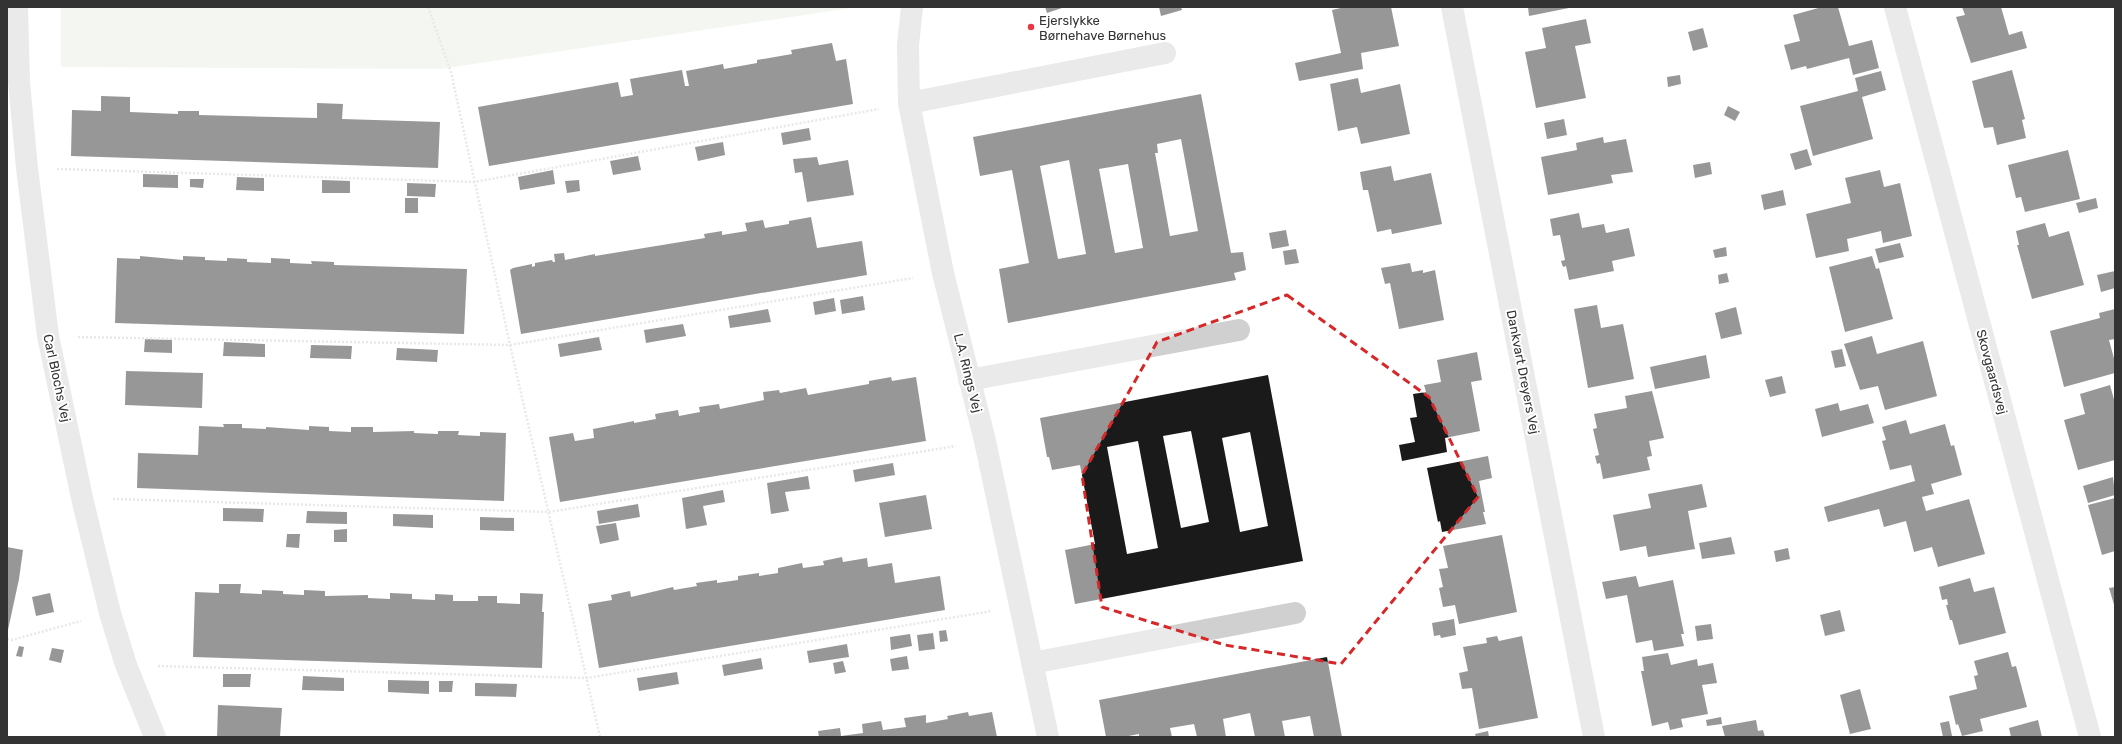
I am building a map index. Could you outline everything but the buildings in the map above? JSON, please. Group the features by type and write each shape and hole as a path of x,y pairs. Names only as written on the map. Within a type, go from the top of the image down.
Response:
{"street":[{"name":"Carl Blochs Vej","path":"17,7 19,82 27,168 48,336 82,498 110,613 126,665 155,737"},
{"name":"L.A. Rings Vej","path":"912,7 908,45 910,103 943,273 985,441 1048,737"},
{"name":"Dankvart Dreyers Vej","path":"1452,7 1594,737"},
{"name":"Skovgaardsvej","path":"1895,7 2090,737"},
{"path":"910,103 1165,53"},
{"path":"970,380 1239,330"},
{"path":"1032,663 1295,614"}],"path":[{"path":"428,7 451,72 510,345 600,737"},
{"path":"27,168 474,182 910,103"},
{"path":"48,336 510,345 943,273"},
{"path":"82,498 549,512 985,441"},
{"path":"126,665 587,678 1020,607"},
{"path":"7,639 12,640 110,613"}],"highlighted area":[{"path":"1287,295 1429,397 1478,497 1341,664 1225,645 1102,607 1082,475 1157,342"}],"shaded area":[{"path":"61,7 858,7 440,69 61,67"}],"place":[{"name":"Ejerslykke Børnehave Børnehus","path":"1031,27"}]}
